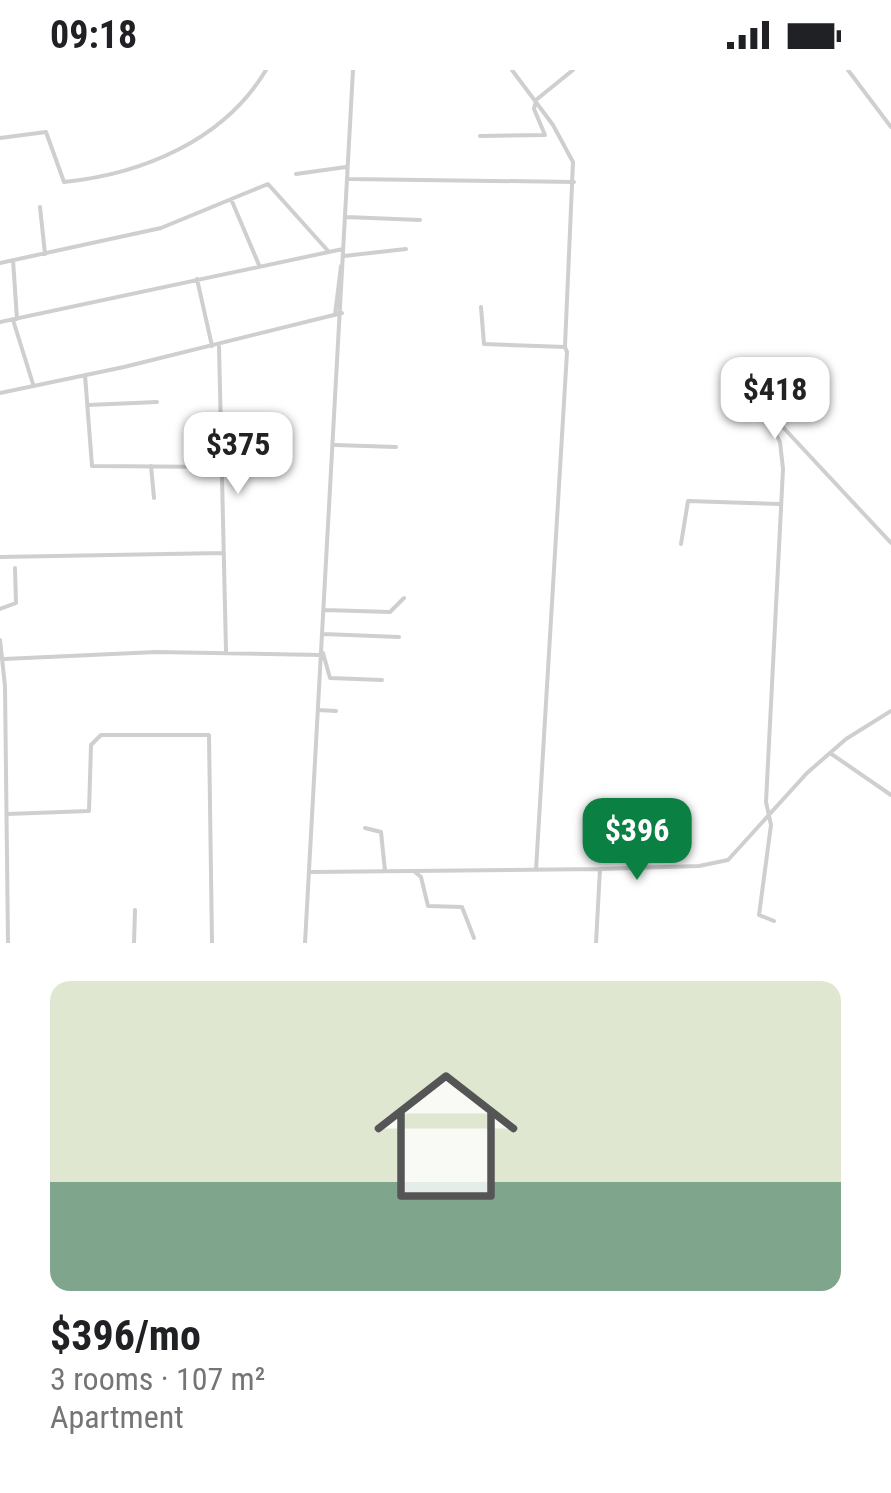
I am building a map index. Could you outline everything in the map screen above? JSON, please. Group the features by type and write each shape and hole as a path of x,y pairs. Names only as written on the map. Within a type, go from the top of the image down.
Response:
{"street":[{"path":"0,138 46,132 64,182 129,168 169,154 215,129 251,96 266,70"},
{"path":"305,943 312,872 353,70"},
{"path":"512,70 563,140 572,162 574,182 565,347 568,371 536,870"},
{"path":"480,136 546,136 534,109 536,100 573,70"},
{"path":"848,70 891,127"},
{"path":"296,174 348,167"},
{"path":"348,179 574,182"},
{"path":"0,263 161,228 271,185 329,252"},
{"path":"231,198 259,265"},
{"path":"40,206 45,254"},
{"path":"346,217 420,220"},
{"path":"0,322 344,249"},
{"path":"344,256 406,249"},
{"path":"13,260 15,319 33,384"},
{"path":"335,314 338,270 344,264"},
{"path":"196,279 212,346"},
{"path":"480,307 484,344 565,347"},
{"path":"0,392 219,345 342,313"},
{"path":"219,345 226,651"},
{"path":"86,375 92,466 221,468"},
{"path":"88,405 156,402"},
{"path":"774,921 758,916 771,825 767,816 782,504 780,442 762,405 891,543"},
{"path":"335,446 396,447"},
{"path":"151,466 154,498"},
{"path":"682,544 688,501 782,504"},
{"path":"0,557 222,553"},
{"path":"0,609 16,603 15,568"},
{"path":"325,610 392,612 404,598"},
{"path":"323,634 400,637"},
{"path":"0,640 4,659 8,943"},
{"path":"4,659 226,651 322,653"},
{"path":"322,653 330,678 382,680"},
{"path":"319,710 336,711"},
{"path":"312,872 699,866 728,860 830,753 891,712"},
{"path":"8,814 89,810 91,745 96,737 209,735 212,943"},
{"path":"830,753 891,795"},
{"path":"364,828 380,830 385,871"},
{"path":"596,943 600,868"},
{"path":"416,872 421,877 428,906 462,907 466,929 474,938"},
{"path":"0,899 8,899"},
{"path":"134,910 134,943"}]}
